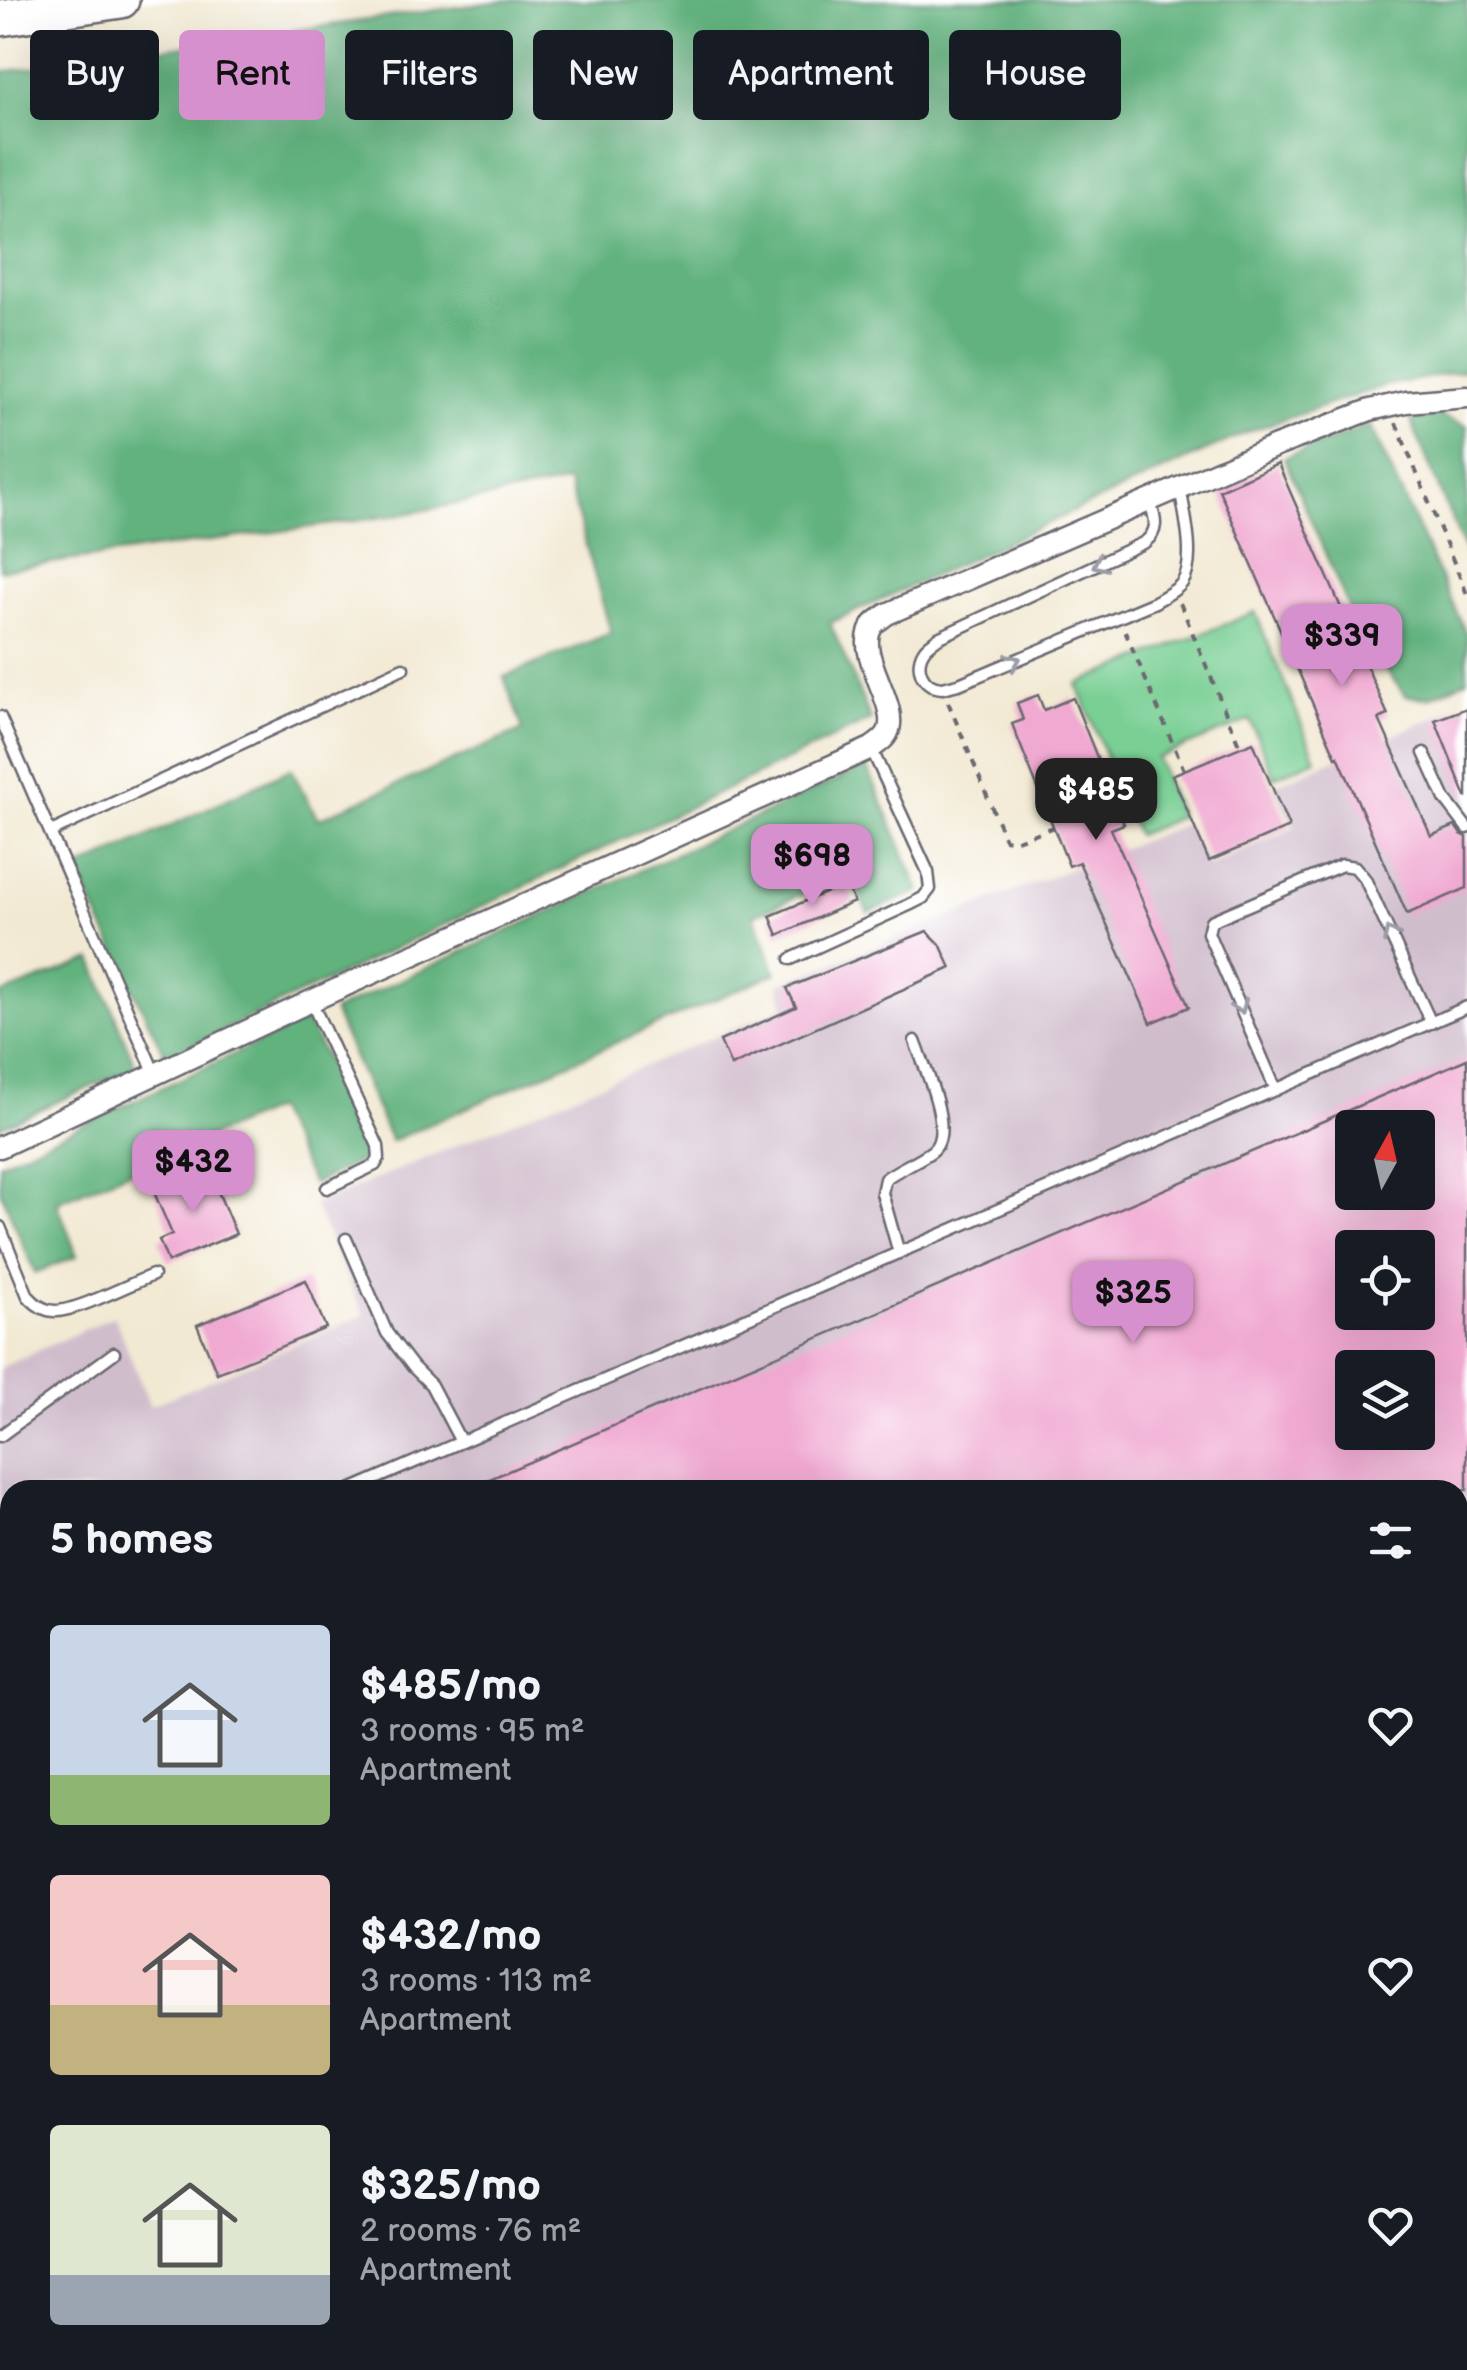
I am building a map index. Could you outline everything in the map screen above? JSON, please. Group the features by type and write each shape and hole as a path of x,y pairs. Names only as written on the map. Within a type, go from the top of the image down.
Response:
{"highway":[{"path":"0,18 121,0"}],"street":[{"path":"0,1147 311,1001 871,748 890,729 870,656 868,634 886,614 1344,420 1389,405 1467,397"}],"lane":[{"path":"1150,501 1156,522 1154,535 1145,542 938,638 924,649 920,673 928,684 943,688 1155,602 1174,590 1183,582 1188,565 1180,488"},
{"path":"51,832 403,668"},
{"path":"0,718 155,1074"},
{"path":"792,959 924,898 930,889 928,872 871,748"},
{"path":"1424,753 1445,799 1467,828"},
{"path":"1276,1090 1208,933 1212,921 1230,912 1342,865 1355,866 1431,1023"},
{"path":"311,1001 378,1146 374,1165 327,1188"},
{"path":"373,1480 1467,1007"},
{"path":"899,1252 882,1193 885,1179 935,1150 940,1140 941,1116 915,1041"},
{"path":"0,1227 28,1296 35,1305 51,1311 70,1308 153,1275"},
{"path":"346,1239 387,1332 431,1385 461,1442"},
{"path":"0,1436 114,1354"}],"path":[{"path":"1389,405 1467,594"},
{"path":"1174,590 1240,747"},
{"path":"1119,617 1184,770"},
{"path":"943,688 1006,839 1014,842 1054,827"}],"shaded area":[{"path":"1467,704 1467,1480 0,1480 0,1368 114,1316 150,1406 364,1315 314,1205 785,1007 779,984 1185,824 1209,866 1294,828 1274,785"}],"green space":[{"path":"508,0 1467,0 1467,370 1384,386 1247,432 830,623 871,720 166,1058 76,870 291,769 318,819 523,730 504,677 611,633 568,482 405,514 0,570 0,72 30,68 30,120 159,120 159,49 179,47 179,120 325,120 325,30 296,30"},
{"path":"1438,415 1467,426 1467,556 1411,421"},
{"path":"1370,425 1467,635 1467,680 1429,698 1406,696 1386,670 1373,665 1284,458"},
{"path":"1255,612 1316,759 1274,777 1250,720 1157,758 1180,817 1137,835 1077,684"},
{"path":"867,766 920,891 868,913 849,874 754,915 776,973 391,1141 333,1011"},
{"path":"92,959 136,1067 0,1127 0,995"},
{"path":"307,1020 373,1155 313,1184 274,1109 57,1202 77,1256 35,1273 0,1190 0,1163"}],"building":[{"path":"1278,464 1388,715 1379,719 1431,836 1455,826 1467,837 1467,888 1407,914 1219,490"},
{"path":"1038,695 1044,710 1073,698 1124,824 1111,829 1189,1007 1151,1023 1079,862 1069,866 1012,724 1023,720 1017,703"},
{"path":"1467,708 1467,797 1466,797 1435,720"},
{"path":"1253,742 1289,827 1209,861 1172,775"},
{"path":"846,884 854,902 778,935 770,916"},
{"path":"927,931 940,944 951,968 731,1066 720,1041 796,1007 787,988"},
{"path":"1467,1059 1467,1480 487,1480 1335,1116 1335,1210 1435,1210 1435,1110 1348,1110"},
{"path":"208,1168 236,1234 168,1262 159,1240 172,1234 153,1190"},
{"path":"306,1280 326,1328 217,1373 197,1325"}]}
